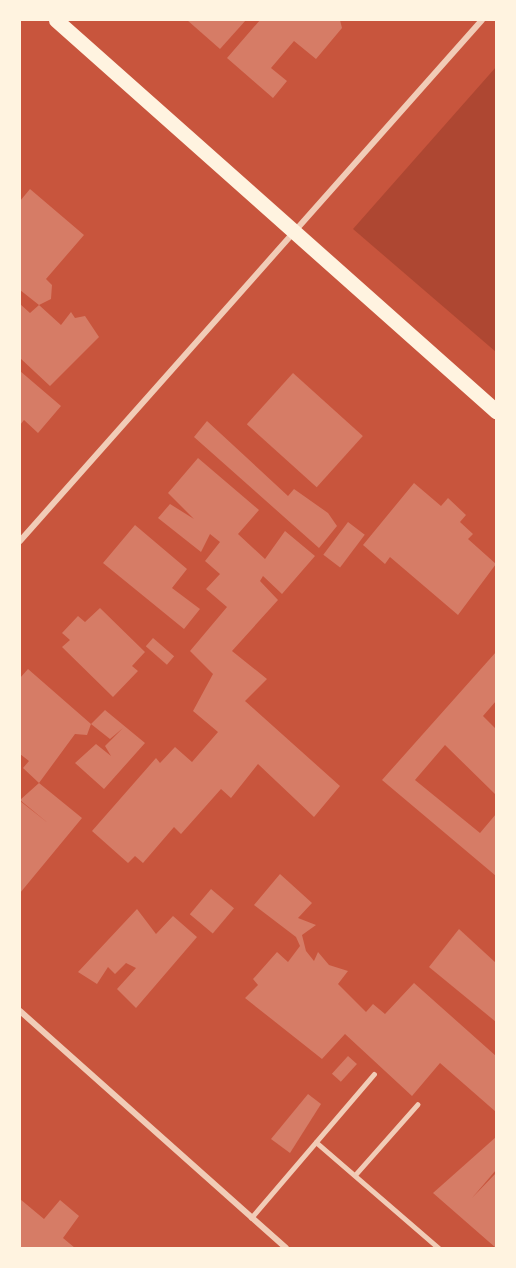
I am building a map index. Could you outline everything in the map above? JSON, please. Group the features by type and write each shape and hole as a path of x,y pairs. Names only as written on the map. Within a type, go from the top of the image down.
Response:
{"main road":[{"path":"56,20 496,411"}],"street":[{"path":"20,541 482,20"},
{"path":"20,1011 286,1248"}],"lane":[{"path":"251,1218 374,1074"},
{"path":"355,1175 417,1105"},
{"path":"316,1142 439,1248"}],"shaded area":[{"path":"496,67 496,352 353,229"}],"building":[{"path":"187,20 246,20 220,49"},
{"path":"260,20 340,20 342,28 316,59 294,41 271,68 287,81 273,98 227,58"},
{"path":"30,189 84,235 46,279 52,285 51,299 39,305 20,290 20,201"},
{"path":"20,304 30,313 39,305 61,325 71,312 75,318 85,316 99,337 50,386 20,358"},
{"path":"20,371 61,406 38,433 24,420 20,425"},
{"path":"293,373 363,436 317,487 247,424"},
{"path":"207,421 288,496 294,489 328,513 337,526 319,548 194,437"},
{"path":"198,458 259,510 238,534 265,559 285,531 315,556 282,594 263,576 260,581 278,600 232,651 267,679 245,701 340,786 314,817 258,764 231,798 221,789 181,834 174,827 143,863 135,856 128,863 92,831 156,758 160,763 175,747 192,762 218,732 193,711 213,674 190,651 227,607 206,589 220,574 205,561 220,542 210,534 201,552 158,518 170,504 194,519 168,493"},
{"path":"414,483 441,506 448,498 466,515 460,522 473,534 468,539 496,564 458,615 390,557 385,564 363,545"},
{"path":"348,522 365,535 340,567 323,555"},
{"path":"135,525 187,569 172,588 200,609 184,629 103,563"},
{"path":"100,608 145,652 132,666 138,671 113,697 62,647 70,640 62,633 78,616 85,622"},
{"path":"153,638 174,656 167,665 146,646"},
{"path":"496,652 496,701 483,716 496,729 496,795 445,745 415,780 480,833 496,814 496,876 382,780"},
{"path":"28,669 91,724 87,735 75,734 39,783 23,768 29,761 20,754 20,678"},
{"path":"105,710 145,743 104,789 75,763 96,744 111,756 105,746 123,728 110,739 91,724"},
{"path":"39,783 82,818 20,893 20,801 48,823 20,800"},
{"path":"280,874 312,903 298,918 316,925 302,935 306,951 314,961 318,952 329,965 348,971 338,984 366,1012 373,1004 385,1014 414,983 496,1056 496,1112 440,1063 412,1096 345,1034 322,1059 245,998 258,985 253,979 277,952 288,962 300,946 296,937 254,905"},
{"path":"211,889 234,908 213,934 190,914"},
{"path":"137,909 156,934 173,916 197,937 136,1008 117,989 136,968 126,963 115,974 108,967 97,984 78,972"},
{"path":"459,929 496,963 496,1022 429,967"},
{"path":"348,1056 357,1064 341,1082 332,1074"},
{"path":"308,1094 321,1104 290,1153 271,1139"},
{"path":"496,1137 496,1170 472,1198 496,1173 496,1248 433,1193"},
{"path":"20,1199 44,1219 60,1200 79,1216 63,1238 75,1248 20,1248"}]}
